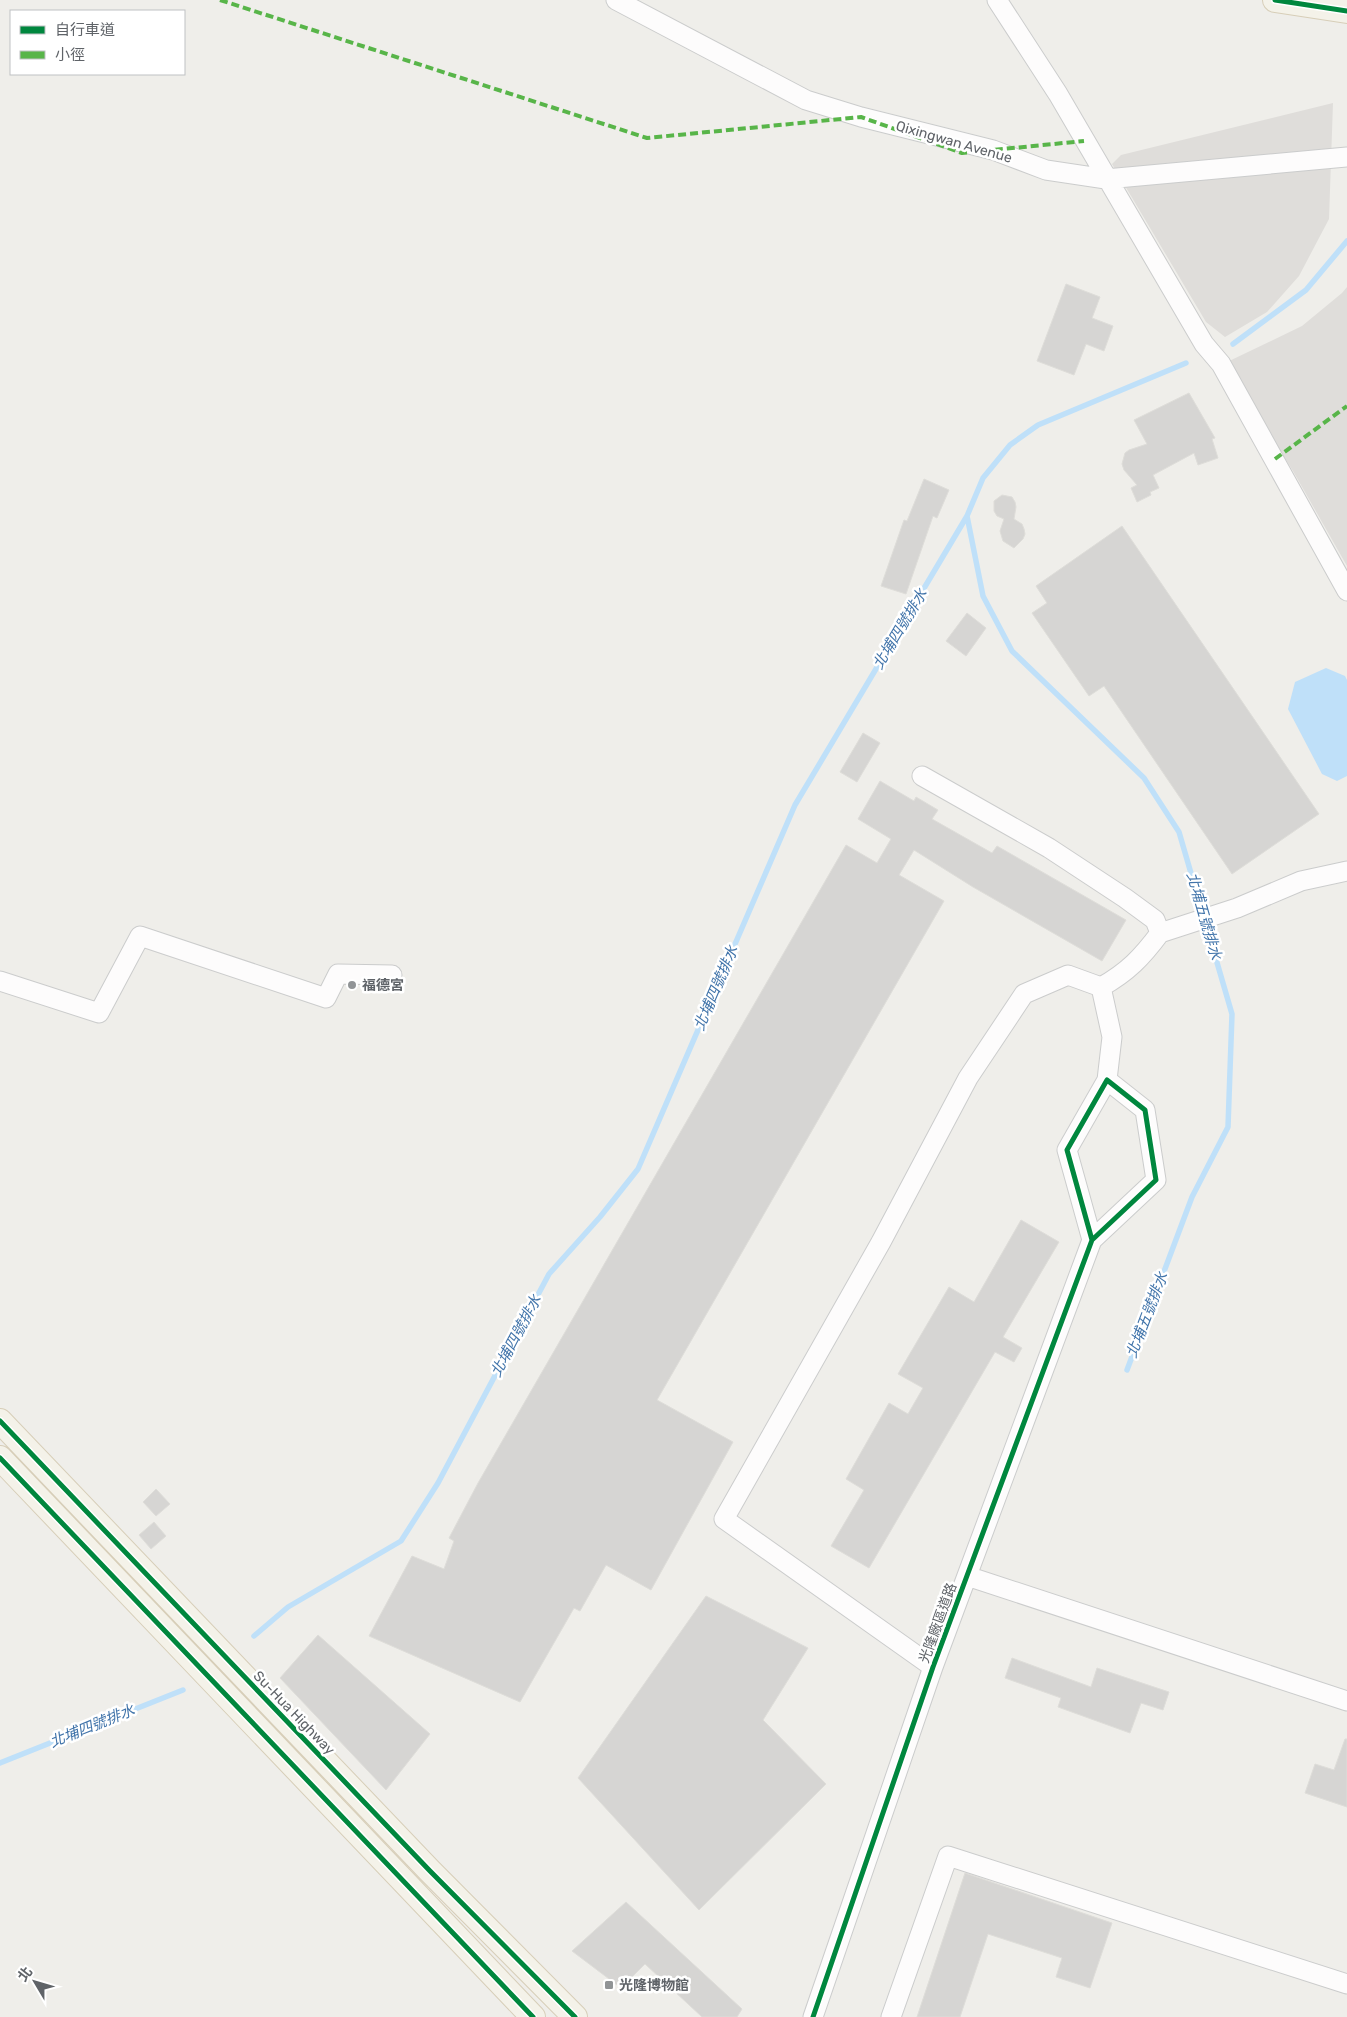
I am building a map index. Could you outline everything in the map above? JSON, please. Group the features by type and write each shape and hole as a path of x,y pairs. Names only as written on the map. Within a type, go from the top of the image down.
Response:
{"main road":[{"path":"1275,0 1347,11"},
{"name":"Su-Hua Highway","path":"0,1421 430,1871 575,2017"},
{"path":"0,1458 533,2017"}],"street":[{"name":"Qixingwan Avenue","path":"616,0 806,100 861,117 993,150 1046,170 1106,179 1347,157"},
{"path":"997,0 1058,94 1204,344 1221,364 1347,591"},
{"path":"922,776 1048,848 1118,893 1155,920 1160,933"},
{"path":"933,1667 724,1520 881,1242 968,1078 1024,994 1068,975 1102,987 1122,976 1160,933 1237,908 1301,881 1347,871"},
{"path":"0,981 99,1013 140,936 326,998 338,974 392,975"},
{"path":"1092,1240 1067,1150 1107,1080 1112,1037 1102,987"},
{"name":"光隆廠區道路","path":"813,2017 933,1667 1092,1240 1156,1180 1145,1110 1107,1080"},
{"path":"967,1576 1347,1702"},
{"path":"891,2017 948,1856 1347,1984"}],"shaded area":[{"path":"1333,103 1329,219 1299,276 1267,312 1225,337 1206,322 1112,164 1121,155"},
{"path":"1347,287 1347,566 1293,471 1225,363 1302,326"}],"water":[{"path":"1326,668 1345,676 1347,680 1347,776 1337,781 1322,774 1288,709 1295,682"}],"building":[{"path":"1066,284 1100,297 1092,318 1113,326 1104,351 1086,344 1074,375 1037,361"},
{"path":"1189,393 1215,438 1212,439 1218,458 1198,465 1194,453 1153,475 1159,488 1150,492 1151,495 1137,502 1131,488 1137,485 1124,470 1122,464 1125,453 1147,444 1134,420"},
{"path":"924,479 949,490 937,518 933,516 906,594 881,586 904,520 907,521"},
{"path":"1002,495 1012,497 1016,507 1014,519 1022,524 1024,529 1023,539 1014,548 1003,541 1000,531 1004,519 997,516 994,511 994,501"},
{"path":"1122,526 1319,814 1232,874 1104,686 1089,696 1032,613 1047,603 1036,586"},
{"path":"967,613 986,628 966,656 946,641"},
{"path":"863,733 880,743 857,782 840,772"},
{"path":"880,781 914,801 916,797 938,810 932,819 992,853 997,846 1126,920 1102,961 973,887 914,850 899,875 944,901 657,1400 733,1442 651,1590 606,1565 580,1611 574,1608 520,1702 369,1636 412,1556 444,1569 454,1541 449,1538 478,1483 846,845 877,863 891,839 858,819"},
{"path":"1021,1220 1059,1242 1003,1337 1022,1348 1014,1362 995,1352 869,1568 831,1546 864,1490 846,1479 889,1403 908,1414 923,1388 898,1374 949,1287 974,1302"},
{"path":"156,1489 170,1504 156,1516 143,1502"},
{"path":"154,1522 166,1536 151,1549 139,1535"},
{"path":"706,1596 808,1648 763,1720 826,1784 699,1910 578,1778"},
{"path":"318,1635 430,1734 386,1790 280,1678"},
{"path":"1012,1658 1091,1687 1097,1668 1169,1692 1163,1710 1141,1703 1130,1733 1058,1707 1061,1698 1005,1678"},
{"path":"1345,1739 1347,1739 1347,1807 1305,1793 1315,1764 1334,1770"},
{"path":"965,1873 1112,1923 1090,1988 1056,1977 1062,1958 988,1934 960,2017 917,2017"},
{"path":"626,1902 742,2009 737,2017 702,2017 645,1964 621,1988 572,1951"}],"waterway":[{"name":"北埔四號排水","path":"1233,344 1306,290 1347,241"},
{"name":"北埔四號排水","path":"254,1636 288,1607 401,1541 438,1483 549,1274 600,1217 638,1169 795,805 967,516 983,478 1010,445 1038,425 1186,363"},
{"name":"北埔五號排水","path":"967,516 983,596 1012,651 1144,778 1179,832 1232,1014 1228,1127 1192,1197 1127,1370"},
{"name":"北埔四號排水","path":"0,1763 183,1690"}],"marked path":[{"path":"220,0 647,138 861,117 962,153 1084,141"},
{"path":"1275,459 1347,406"}],"cycle path":[{"path":"1275,0 1347,11"},
{"path":"813,2017 933,1667 1092,1240 1156,1180 1145,1110 1107,1080 1067,1150 1092,1240"},
{"path":"0,1421 430,1871 575,2017"},
{"path":"0,1458 533,2017"}],"place":[{"name":"福德宮","path":"352,985"},
{"name":"光隆博物館","path":"609,1985"}]}
